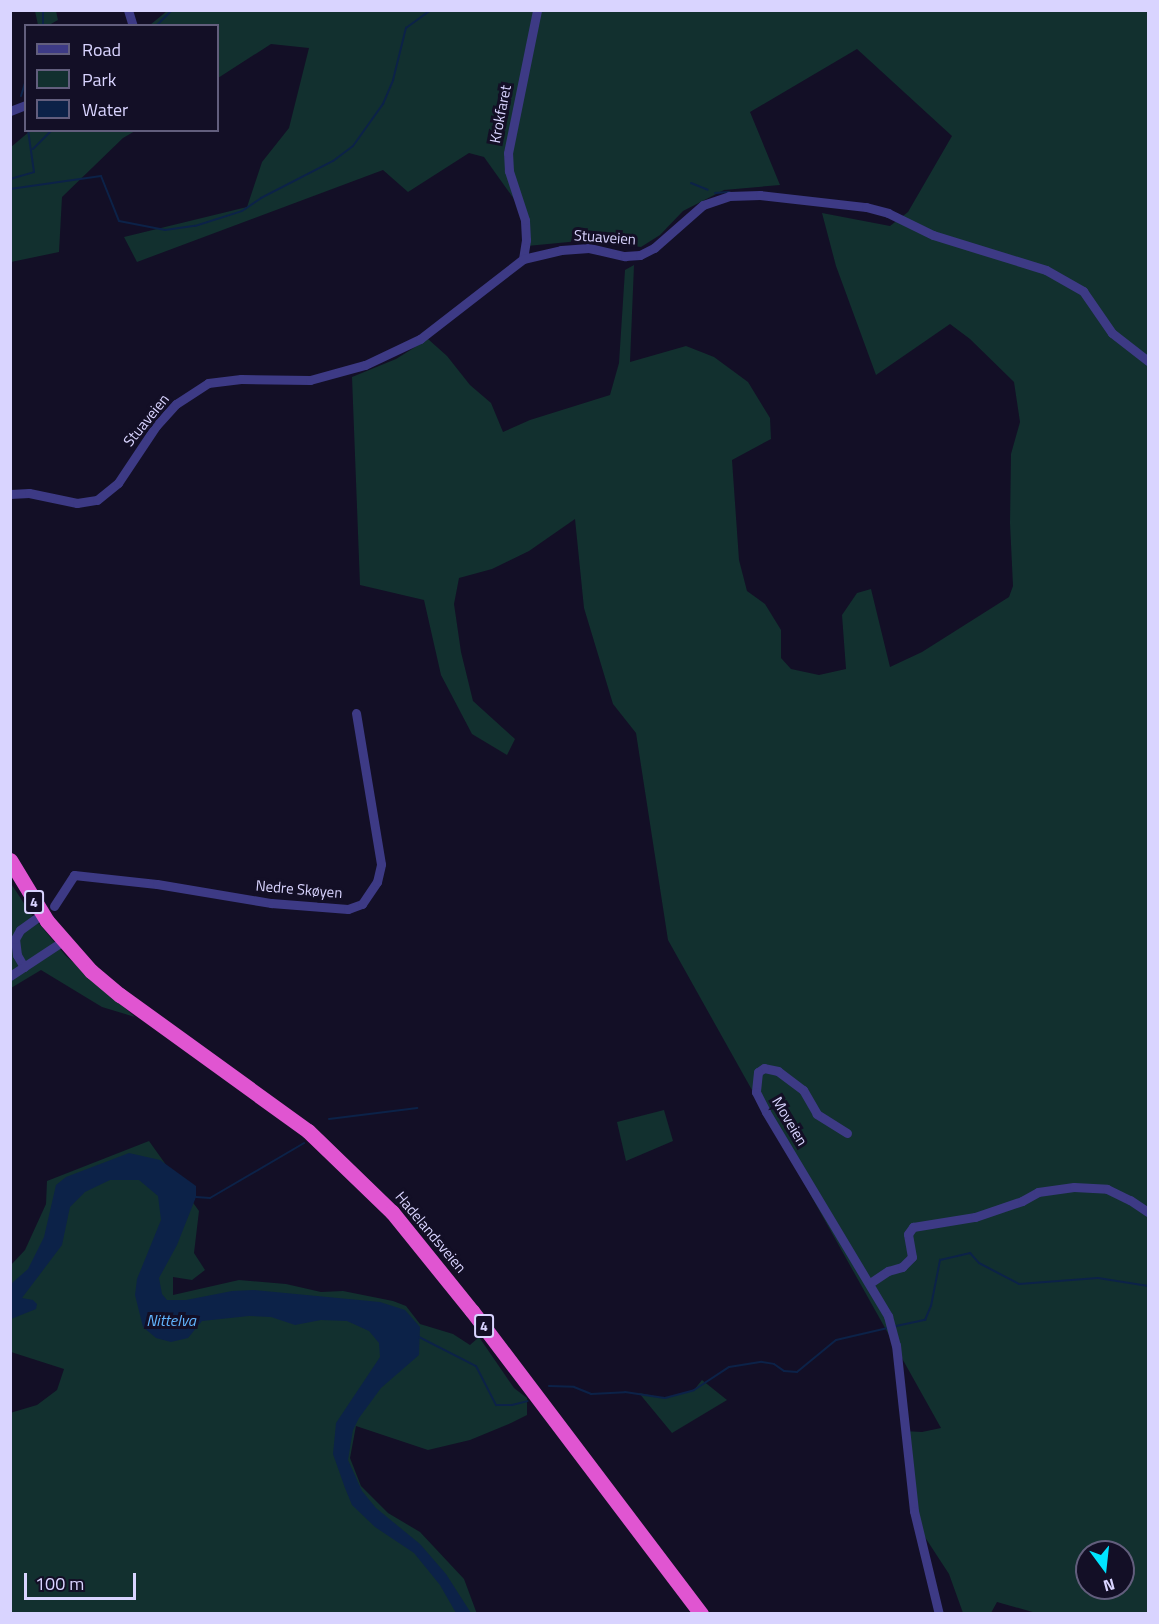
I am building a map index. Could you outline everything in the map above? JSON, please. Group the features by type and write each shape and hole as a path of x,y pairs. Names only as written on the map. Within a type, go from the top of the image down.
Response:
{"highway":[{"name":"4","path":"10,860 36,906 63,941"},
{"name":"Hadelandsveien","path":"63,941 120,995 308,1131 380,1199 460,1295 701,1614"}],"street":[{"name":"Krokfaret","path":"523,259 526,240 525,220 509,171 508,153 537,10"},
{"name":"Stuaveien","path":"10,494 29,493 76,503 97,500 118,483 156,426 192,392 208,383 224,380 310,380 387,356 430,332 523,259 561,250 589,248 625,256 640,255 654,248 692,214 720,198 760,195 866,207 888,213 933,235 1064,278 1083,291 1112,333 1149,361"},
{"name":"Nedre Skøyen","path":"54,906 74,875 157,884 271,903 348,909 362,904 377,882 381,864 356,714"},
{"path":"24,967 17,955 15,939 20,930 35,919"},
{"path":"10,976 63,941"},
{"name":"Moveien","path":"848,1133 817,1114 803,1090 778,1071 764,1068 758,1072 756,1092 766,1112 888,1316 896,1345 914,1511 939,1614"},
{"path":"870,1283 888,1271 902,1267 912,1257 908,1233 913,1227 975,1217 1022,1202 1038,1192 1074,1188 1107,1190 1130,1200 1149,1212"}],"green space":[{"path":"35,11 56,11 58,20 51,24 38,24"},
{"path":"167,11 1148,11 1148,1613 1036,1613 997,1602 991,1613 963,1613 949,1574 917,1525 903,1431 922,1432 941,1428 668,940 636,733 613,704 584,608 575,519 529,551 492,569 459,578 454,604 461,652 473,701 515,739 507,755 472,734 441,675 424,600 360,585 352,377 396,359 428,339 447,356 470,385 491,403 503,432 530,420 610,395 619,363 625,270 634,265 630,362 686,346 714,357 748,382 770,418 771,439 732,460 739,560 747,591 765,604 781,630 781,658 791,669 819,675 846,669 842,615 857,593 871,589 890,667 922,652 1009,597 1013,586 1010,523 1011,454 1020,422 1014,382 970,339 950,324 876,375 836,266 822,213 890,226 908,212 952,136 857,49 750,112 780,185 724,190 683,211 660,235 641,247 590,240 527,246 519,206 484,157 469,153 408,192 383,170 137,262 124,237 247,207 262,162 289,128 309,48 271,44 219,77 219,24 151,24"},
{"path":"29,132 133,132 123,138 62,197 59,252 11,262 11,147"},
{"path":"10,882 31,914 66,956 135,1017 102,1007 41,970 11,988"},
{"path":"664,1110 673,1141 626,1161 617,1122"},
{"path":"149,1141 199,1211 194,1253 205,1270 192,1280 173,1277 173,1295 239,1280 286,1284 321,1292 343,1291 393,1301 406,1306 420,1324 453,1334 470,1345 479,1337 514,1388 527,1398 527,1415 470,1440 428,1450 356,1426 350,1458 361,1486 388,1513 420,1532 464,1579 477,1614 11,1613 10,1413 37,1405 57,1390 64,1369 11,1352 11,1265 25,1250 46,1204 47,1181"},
{"path":"702,1380 727,1400 672,1433 639,1393 665,1398 694,1390"}],"water":[{"name":"Nittelva","path":"129,1153 160,1160 196,1186 196,1197 177,1245 159,1278 162,1294 167,1300 186,1300 232,1291 254,1290 380,1302 405,1310 420,1327 419,1355 381,1388 359,1418 353,1430 348,1460 362,1491 376,1508 420,1544 446,1574 471,1613 456,1613 440,1585 414,1553 375,1527 352,1505 333,1454 336,1423 380,1357 379,1343 369,1331 347,1321 321,1320 295,1325 271,1317 249,1316 202,1321 188,1338 171,1342 156,1338 143,1327 135,1295 137,1279 161,1220 158,1196 139,1180 110,1180 85,1192 70,1207 62,1245 22,1298 33,1300 37,1304 36,1309 11,1319 11,1284 28,1269 44,1237 56,1185 66,1177"}],"waterway":[{"path":"43,10 43,24"},
{"path":"158,24 172,10"},
{"path":"10,189 101,176 119,221 165,230 195,226 242,211 261,198 333,161 353,146 383,104 393,80 406,28 431,10"},
{"path":"21,96 24,86"},
{"path":"10,179 34,172 28,132"},
{"path":"33,149 50,132"},
{"path":"691,183 708,190"},
{"path":"715,193 729,192"},
{"path":"329,1119 417,1108"},
{"path":"196,1197 210,1198 304,1143"},
{"path":"896,1326 925,1320 931,1306 940,1260 970,1253 979,1263 1019,1284 1098,1278 1148,1286"},
{"path":"549,1386 574,1387 591,1394 625,1392 665,1398 694,1390 729,1367 762,1362 774,1364 784,1371 797,1372 836,1340 888,1328"},
{"path":"419,1337 476,1366 496,1405 512,1405 528,1401"}]}
